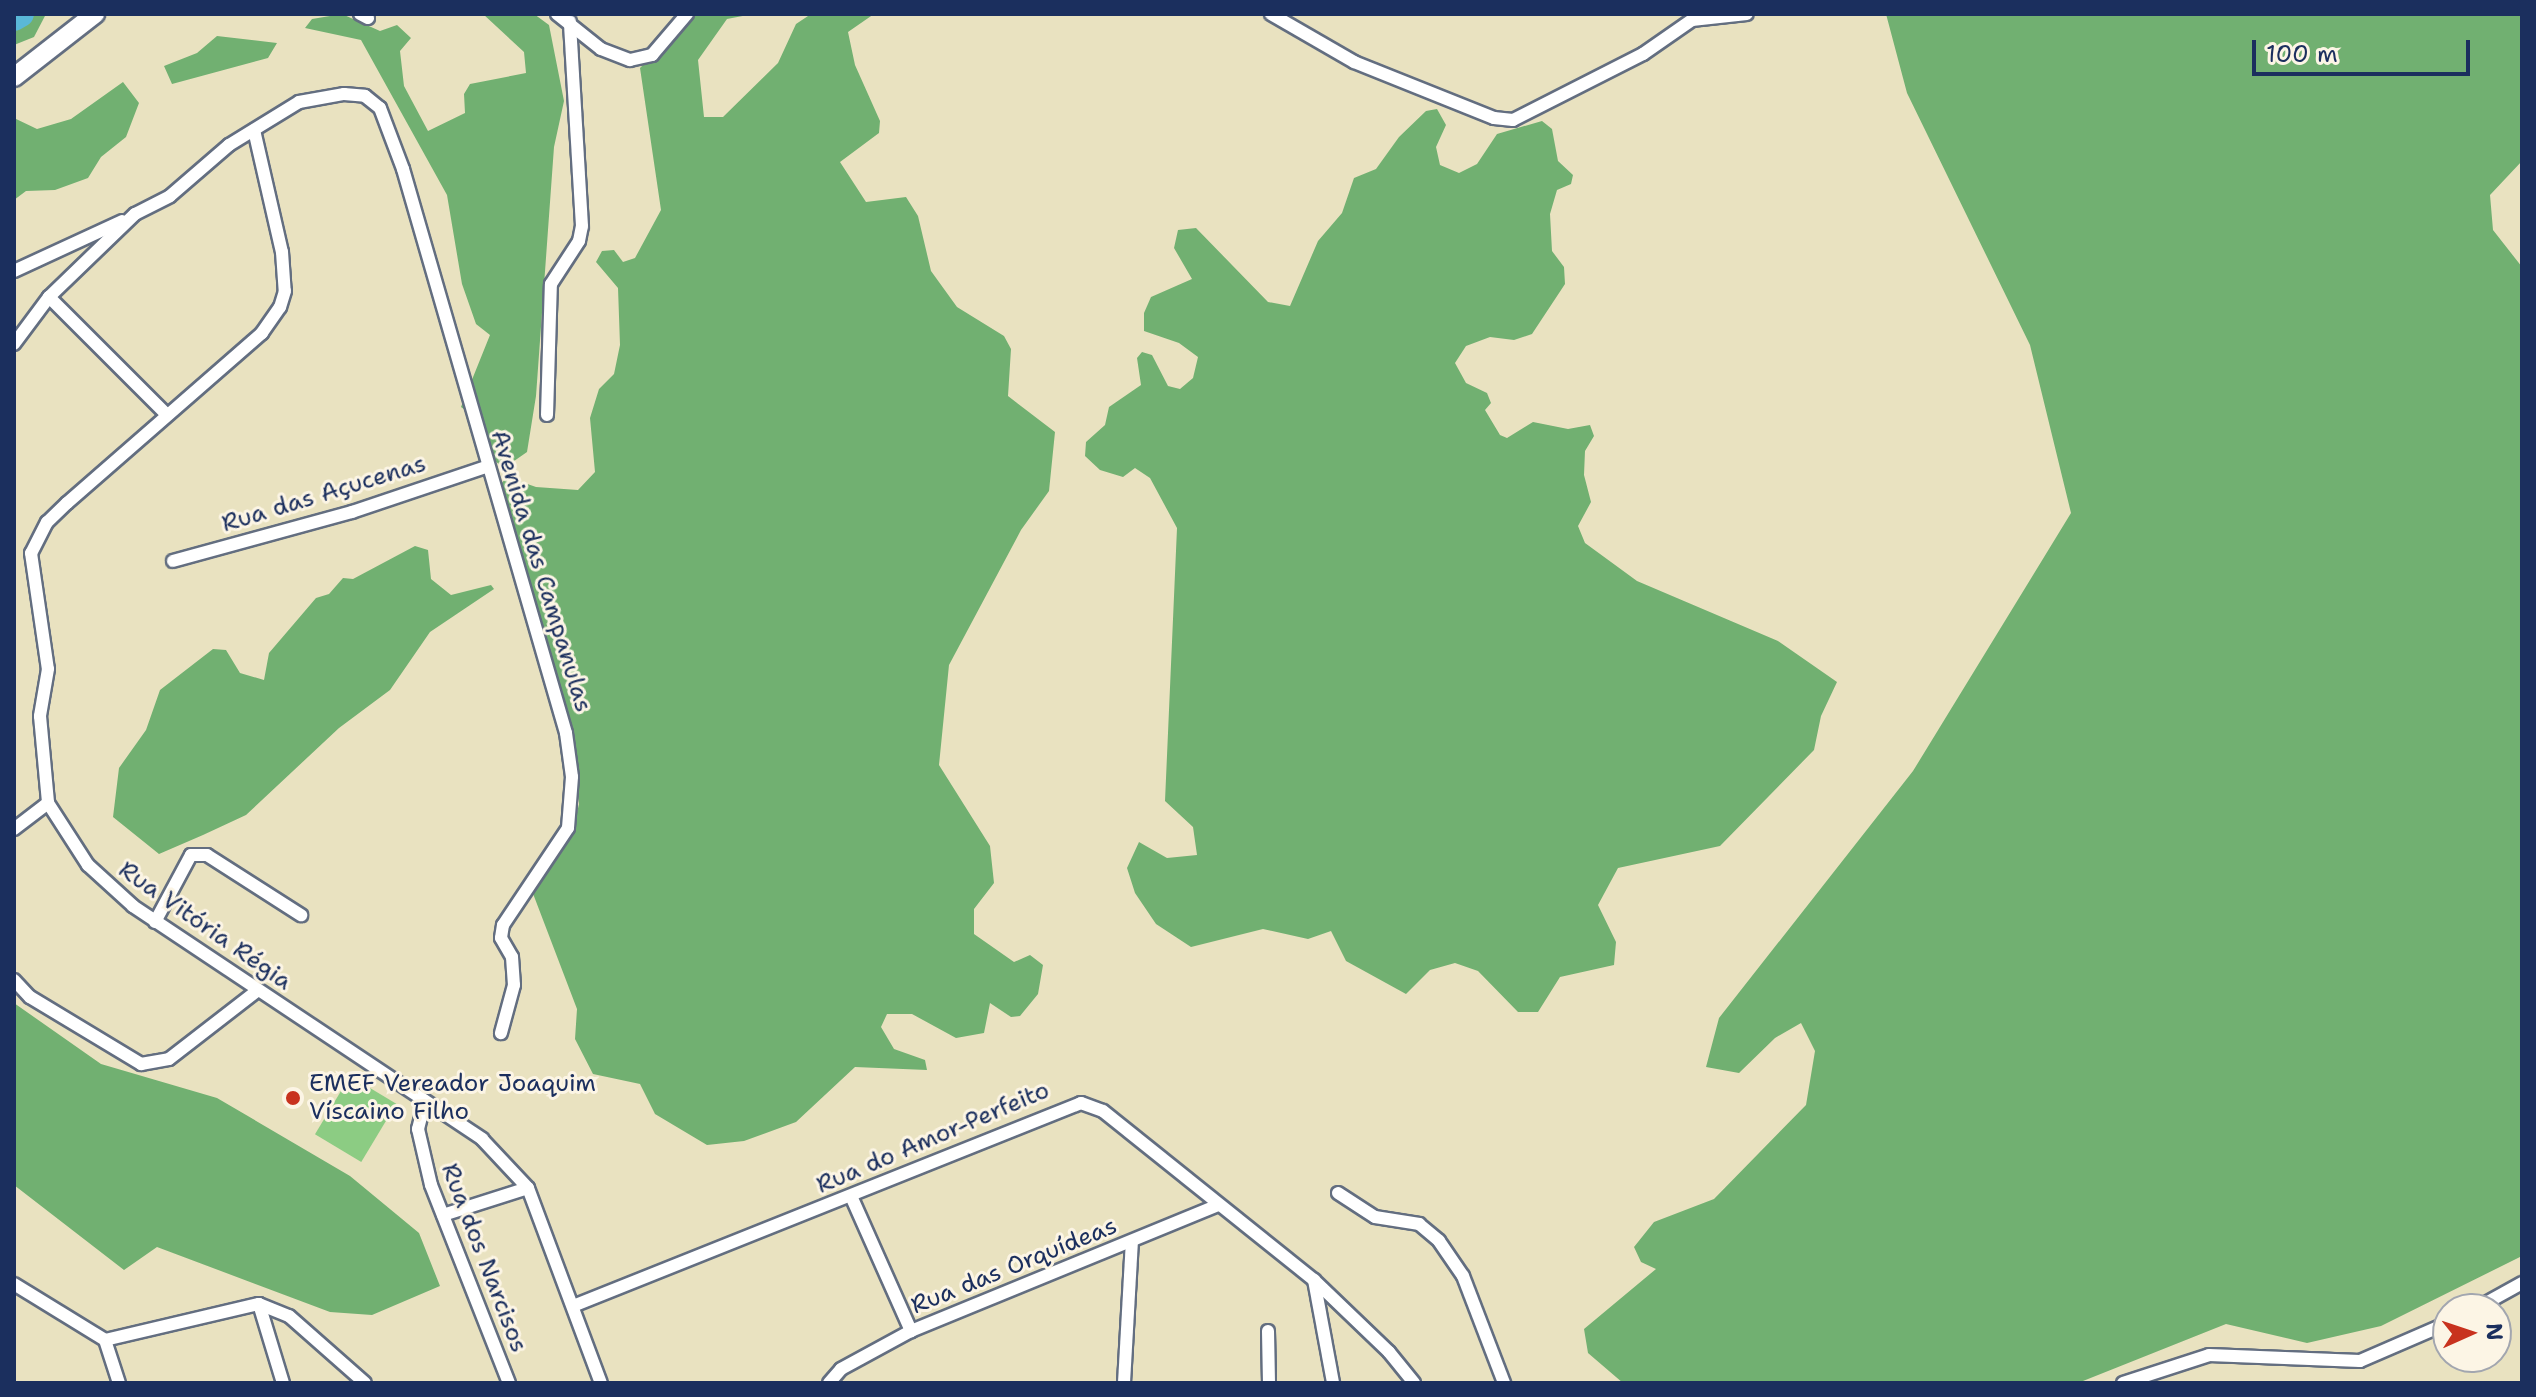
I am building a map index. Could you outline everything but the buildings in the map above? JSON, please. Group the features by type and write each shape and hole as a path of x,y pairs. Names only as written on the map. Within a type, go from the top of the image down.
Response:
{"street":[{"path":"14,77 95,14"},
{"path":"557,14 614,57 652,55 687,14"},
{"path":"1271,14 1354,62 1494,118 1513,120 1643,54 1693,17 1747,14"},
{"path":"547,415 551,284 579,241 582,226 570,21"},
{"name":"Avenida das Campanulas","path":"254,130 299,102 344,94 365,96 380,108 403,169 486,467 566,733 573,807 568,828 503,925 501,938 512,957 514,985 501,1033"},
{"path":"14,271 170,196 254,130 282,252 285,291 262,333 47,522 29,566 14,565"},
{"path":"14,344 49,297 135,214"},
{"path":"49,297 167,415"},
{"name":"Rua das Açucenas","path":"173,561 352,512 486,467"},
{"name":"Rua Vitória Régia","path":"29,566 48,669 40,716 48,803 104,883 155,922 482,1139 528,1188"},
{"path":"14,829 48,803"},
{"path":"155,922 191,855 207,855 301,915"},
{"path":"14,980 30,997 141,1064 156,1064 181,1052 257,991"},
{"name":"Rua dos Narcisos","path":"425,1101 420,1148 509,1383"},
{"name":"Rua do Amor-Perfeito","path":"573,1306 1081,1103 1103,1111 1314,1280 1414,1383"},
{"path":"443,1215 528,1188 601,1383"},
{"path":"1338,1193 1375,1217 1419,1224 1439,1241 1463,1276 1504,1383"},
{"path":"851,1196 911,1331"},
{"name":"Rua das Orquídeas","path":"830,1380 911,1331 1218,1205"},
{"path":"1124,1383 1132,1241"},
{"path":"1314,1280 1333,1383"},
{"path":"2504,1293 2522,1283"},
{"path":"14,1284 105,1340 119,1383"},
{"path":"105,1340 259,1304 289,1316 365,1383"},
{"path":"259,1304 283,1383"},
{"path":"2123,1383 2209,1355 2360,1361 2432,1330"},
{"path":"1268,1331 1269,1383"}],"green space":[{"path":"14,14 46,14 34,37 14,45"},
{"path":"342,14 380,31 397,25 411,38 400,51 404,86 428,131 465,113 464,94 470,84 526,73 524,52 483,14 534,14 549,25 564,101 554,147 536,396 527,452 504,468 495,461 484,423 461,407 490,335 476,324 462,284 447,195 361,40 305,28 312,19"},
{"path":"694,14 753,14 727,19 698,60 704,117 723,117 778,63 796,24 811,14 874,14 848,32 855,65 880,121 879,133 840,162 866,202 906,197 918,216 931,271 957,307 1004,336 1011,349 1008,396 1055,432 1049,491 1021,530 949,665 939,765 990,846 994,883 974,909 974,934 1014,962 1030,955 1043,965 1038,994 1020,1016 1011,1017 990,1003 984,1033 956,1038 912,1014 887,1014 881,1027 894,1049 925,1060 927,1070 855,1067 796,1122 744,1141 707,1145 655,1114 640,1084 593,1074 575,1039 577,1009 532,891 573,830 579,804 573,735 500,485 507,477 536,487 578,490 595,472 590,418 599,389 614,374 620,345 618,288 596,262 602,251 614,250 623,262 635,258 661,210 640,68"},
{"path":"1886,14 2522,14 2522,161 2490,195 2493,230 2522,267 2522,1256 2447,1293 2432,1293 2432,1301 2381,1326 2307,1343 2226,1324 2078,1383 1623,1383 1588,1353 1584,1329 1656,1269 1641,1262 1634,1247 1654,1222 1714,1199 1806,1105 1815,1051 1801,1023 1775,1038 1739,1073 1706,1067 1719,1018 1913,771 2071,513 2030,345 1907,93"},
{"path":"217,36 277,43 268,58 172,84 164,66 197,53"},
{"path":"123,82 139,103 126,137 101,157 88,178 55,190 26,191 14,200 14,118 37,129 71,119"},
{"path":"1437,109 1446,125 1436,147 1440,165 1459,173 1477,164 1497,134 1542,121 1552,129 1558,161 1573,175 1571,184 1557,190 1550,214 1552,251 1564,267 1565,284 1532,334 1514,340 1490,337 1466,346 1455,363 1466,383 1487,393 1491,403 1485,410 1500,435 1507,438 1533,422 1568,429 1590,425 1594,436 1585,451 1584,475 1591,502 1578,526 1585,543 1637,581 1778,641 1837,682 1821,716 1814,750 1720,846 1618,868 1598,905 1616,942 1614,965 1560,977 1538,1012 1518,1012 1478,971 1455,963 1430,970 1406,994 1346,961 1331,931 1308,939 1263,929 1191,947 1156,924 1135,893 1127,868 1139,842 1167,858 1197,855 1193,827 1165,801 1177,528 1150,478 1135,468 1123,477 1100,470 1085,456 1086,442 1105,425 1109,407 1141,385 1137,358 1142,352 1152,355 1168,386 1180,389 1193,378 1198,357 1179,343 1144,331 1144,313 1151,297 1192,279 1174,248 1178,230 1196,228 1268,302 1290,306 1318,241 1342,213 1354,178 1376,169 1399,137 1426,111"},
{"path":"415,546 428,550 431,579 451,595 491,585 494,589 430,632 390,690 339,728 246,815 203,835 159,854 113,817 119,768 146,730 160,690 213,649 226,650 240,673 264,680 269,653 316,598 329,594 343,578 353,579"},
{"path":"14,1003 101,1064 217,1098 350,1176 419,1233 440,1286 372,1315 330,1312 157,1247 124,1270 14,1185"},
{"path":"350,1076 396,1104 361,1162 315,1134"}],"waterway":[{"path":"14,18 21,14"}],"place":[{"name":"EMEF Vereador Joaquim Víscaino Filho","path":"293,1098"}]}
